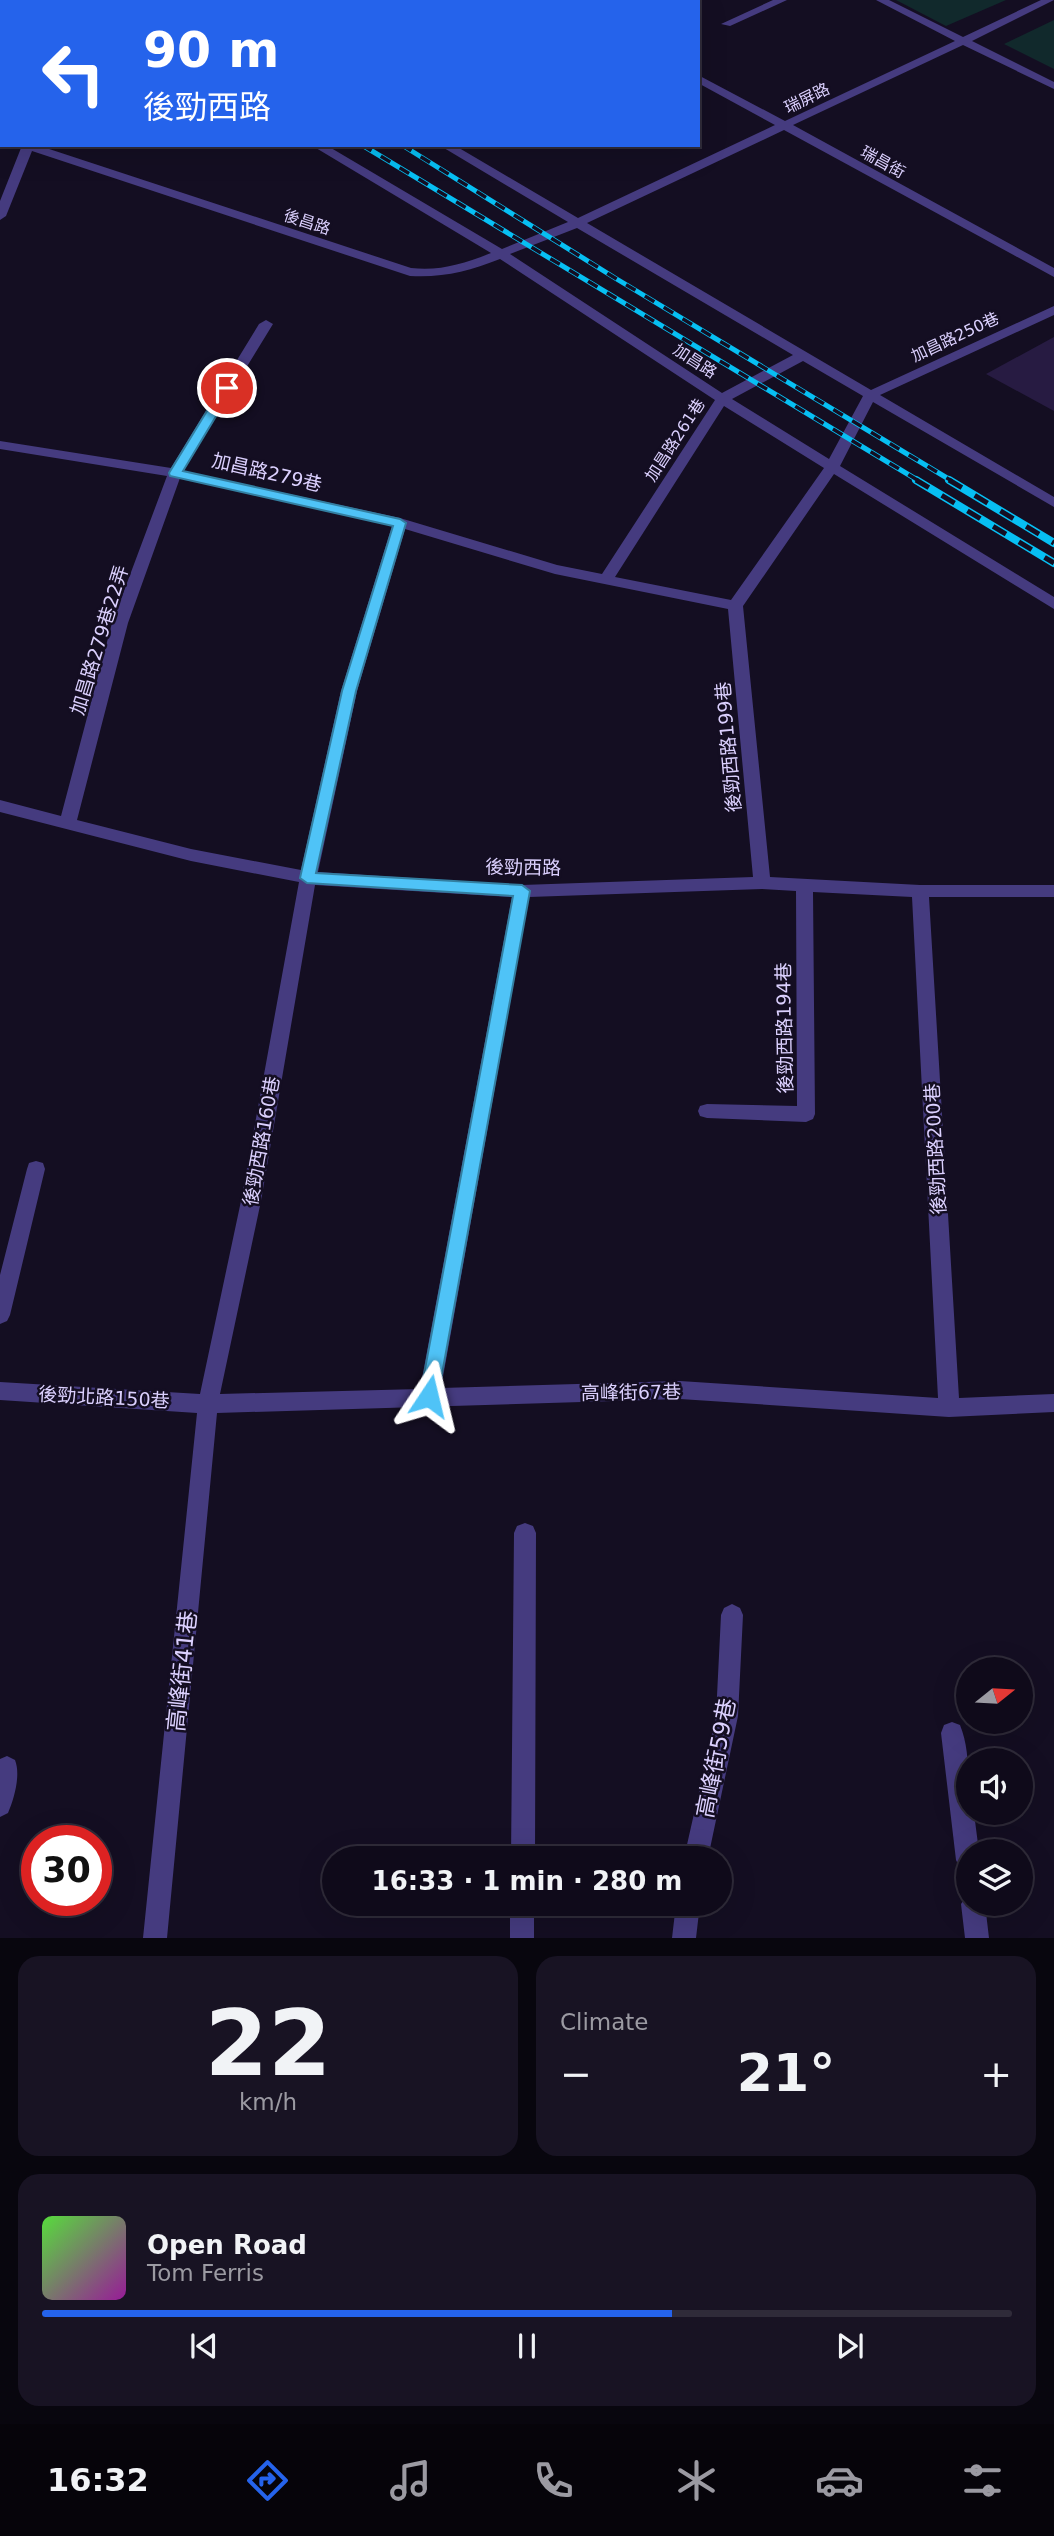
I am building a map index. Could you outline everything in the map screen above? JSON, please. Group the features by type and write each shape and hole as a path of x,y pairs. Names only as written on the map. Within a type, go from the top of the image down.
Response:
{"street":[{"path":"726,24 782,0"},
{"path":"881,0 1054,86"},
{"name":"瑞屏路","path":"577,223 1050,0"},
{"name":"瑞昌街","path":"700,79 1054,273"},
{"path":"0,216 27,147"},
{"name":"後昌路","path":"30,147 410,272 437,274 458,270 577,223"},
{"name":"加昌路","path":"320,147 501,254 722,399 1054,604"},
{"path":"448,147 1054,503"},
{"name":"加昌路250巷","path":"870,395 1054,310"},
{"name":"加昌路279巷22弄","path":"68,821 120,623 175,473 266,324"},
{"name":"加昌路261巷","path":"607,578 722,399 804,355"},
{"path":"735,606 832,467 870,395"},
{"name":"加昌路279巷","path":"0,445 175,473 400,523 555,569 735,606"},
{"path":"307,878 349,691 400,523"},
{"name":"後勁西路199巷","path":"735,606 762,883"},
{"name":"後勁西路","path":"0,806 68,821 191,855 307,878 522,891 762,883 1054,894"},
{"name":"後勁西路160巷","path":"208,1404 251,1201 307,878"},
{"name":"後勁西路194巷","path":"707,1111 806,1114 804,885"},
{"path":"429,1396 522,891"},
{"name":"後勁西路200巷","path":"920,891 949,1408"},
{"path":"0,1315 36,1169"},
{"name":"高峰街67巷","path":"208,1404 680,1390 949,1408 1054,1403"},
{"name":"後勁北路150巷","path":"0,1391 208,1404"},
{"name":"高峰街41巷","path":"155,1937 208,1404"},
{"path":"523,1846 525,1533"},
{"name":"高峰街59巷","path":"699,1846 727,1716 732,1615"},
{"path":"952,1733 965,1839"},
{"path":"0,1805 7,1768"},
{"path":"522,1916 522,1937"},
{"path":"684,1937 687,1916"},
{"path":"974,1916 977,1937"}],"green space":[{"path":"896,0 1006,0 946,26"},
{"path":"1054,20 1054,69 1004,44"}],"building":[{"path":"1054,337 1054,411 986,374"}],"railway":[{"path":"365,147 919,481"},
{"path":"405,147 615,278 952,481"},
{"path":"916,480 1054,563"},
{"path":"949,480 1054,543"}],"route":[{"path":"227,388 175,473 400,523 349,691 307,878 522,891 429,1396"}]}
